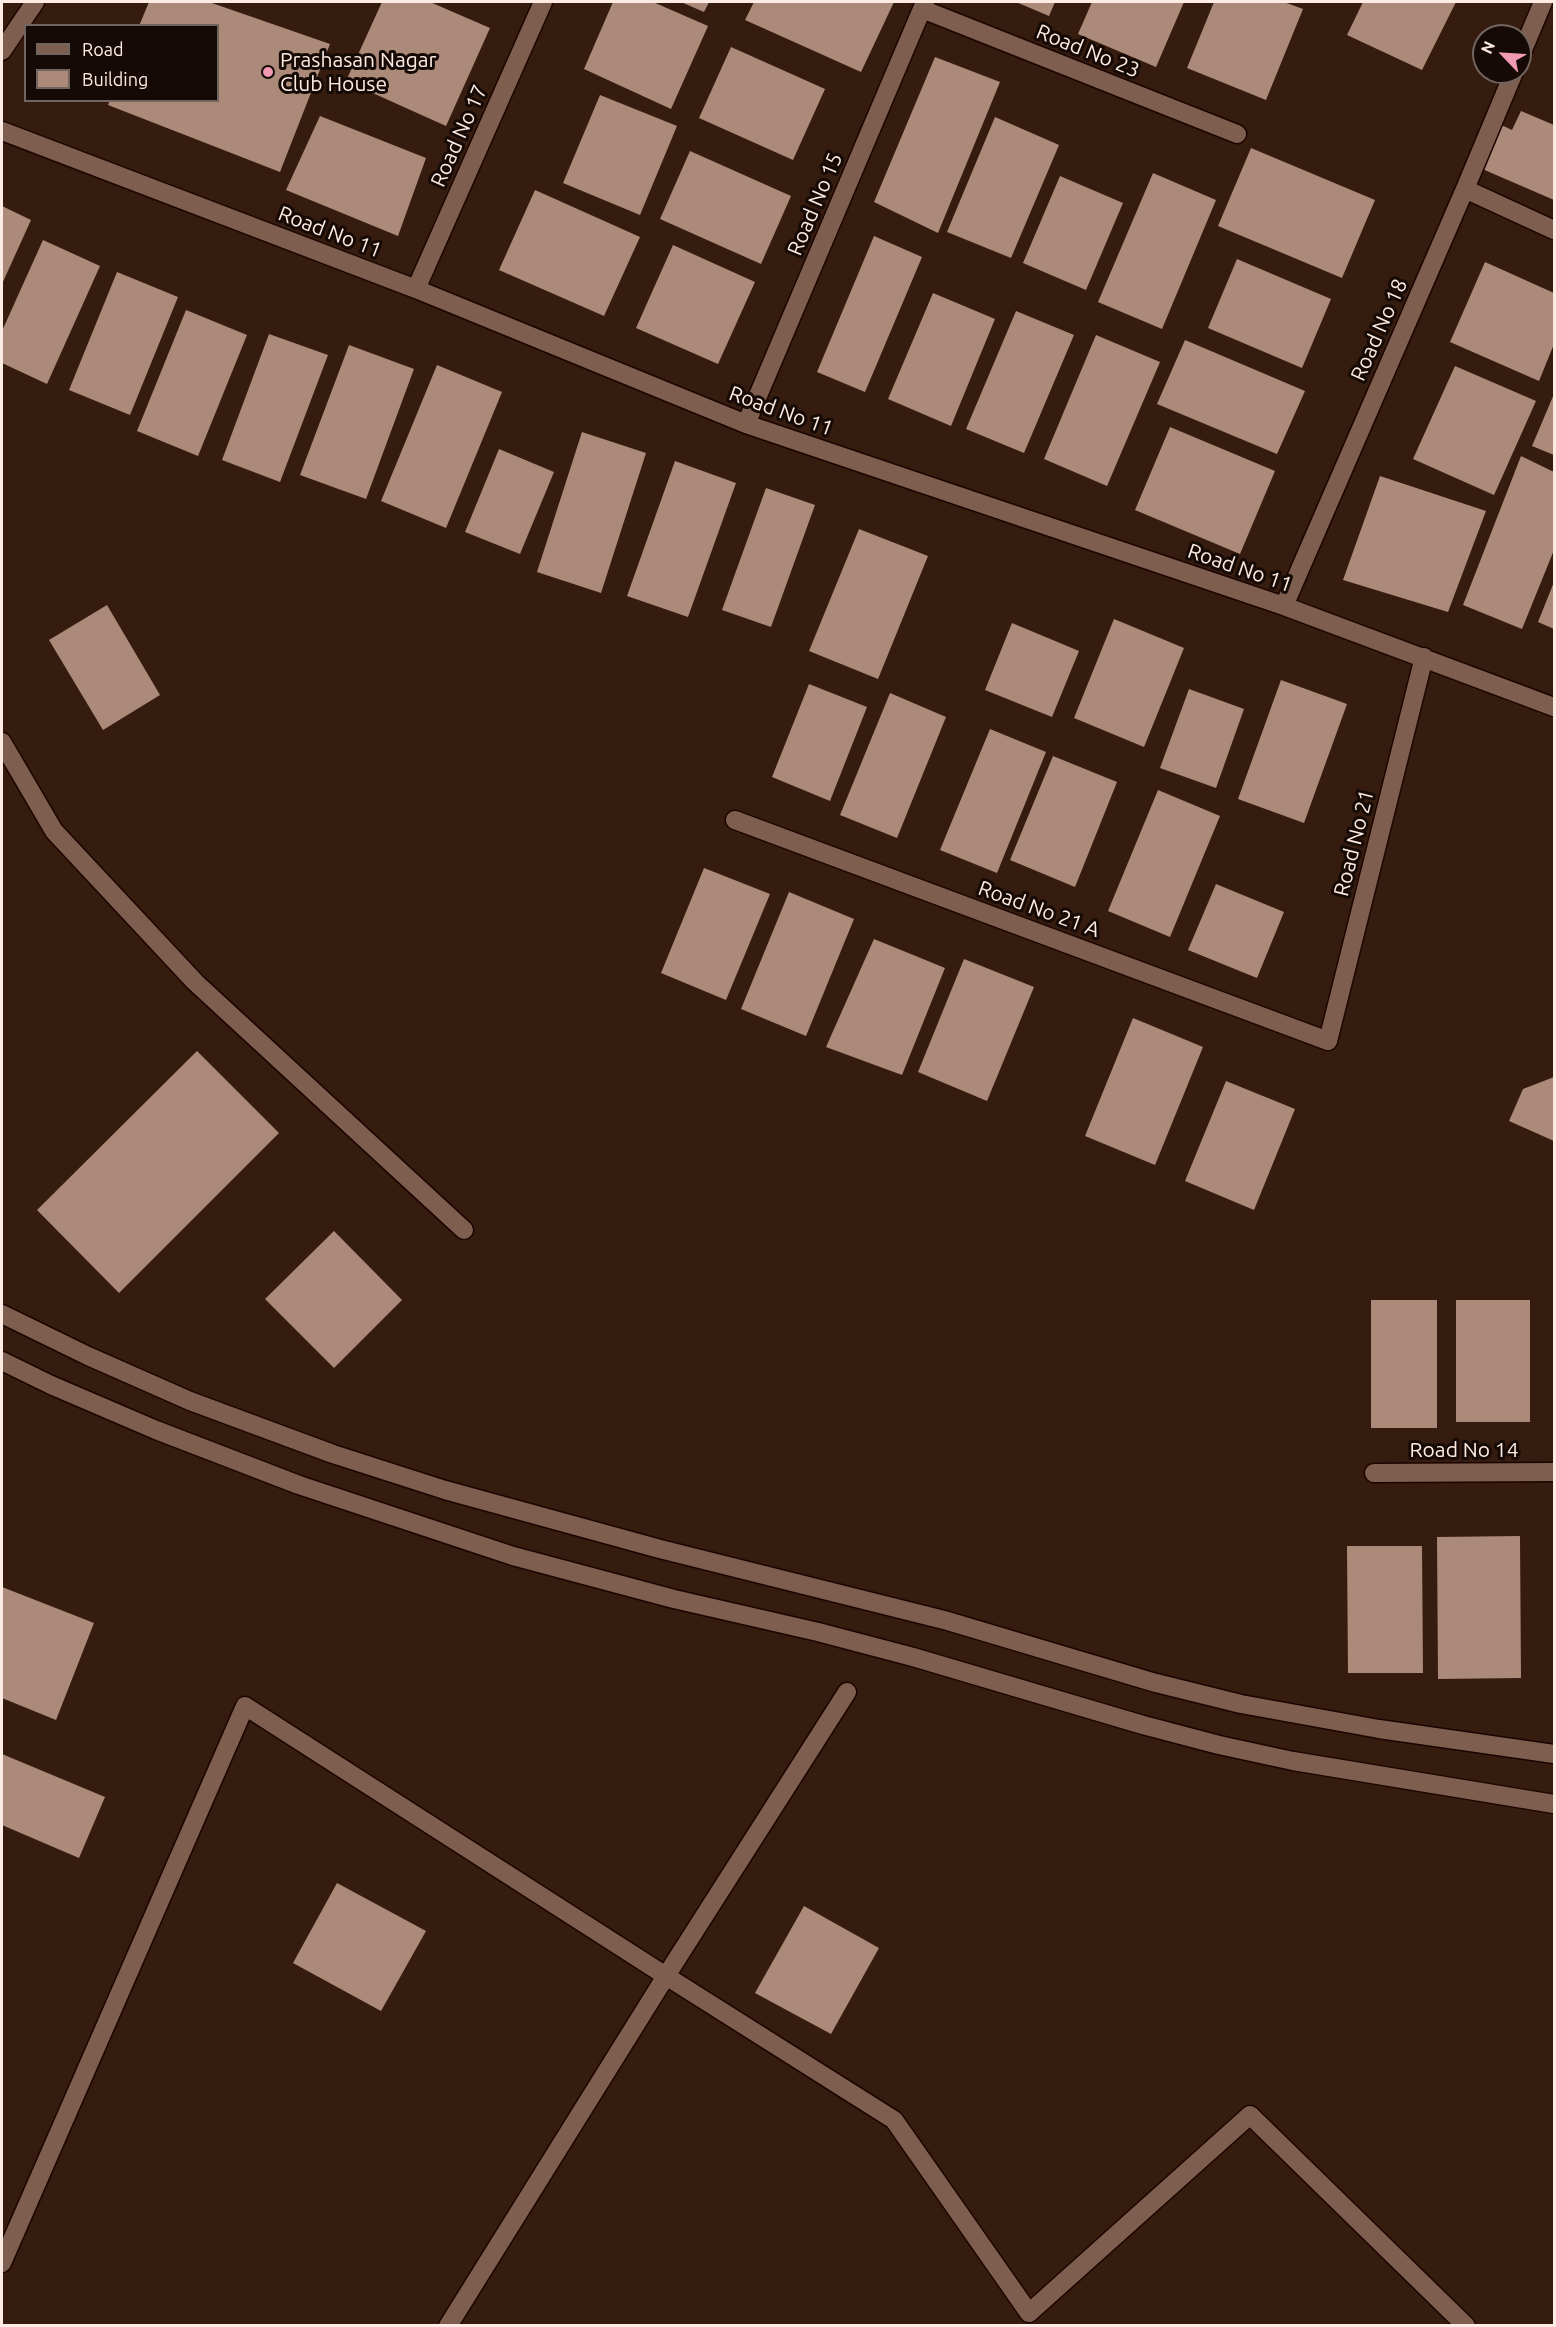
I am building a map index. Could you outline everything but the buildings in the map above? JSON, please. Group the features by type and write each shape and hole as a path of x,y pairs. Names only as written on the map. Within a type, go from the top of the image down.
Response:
{"street":[{"path":"2,51 35,2"},
{"name":"Road No 17","path":"416,289 543,2"},
{"path":"1532,28 1543,2"},
{"name":"Road No 23","path":"923,5 1237,134"},
{"name":"Road No 15","path":"746,423 923,5"},
{"name":"Road No 18","path":"1284,606 1466,189 1509,84"},
{"name":"Road No 11","path":"2,131 416,289 746,423 1284,606 1554,707"},
{"path":"1466,189 1554,230"},
{"name":"Road No 21","path":"1328,1041 1424,657"},
{"path":"2,742 54,831 195,982 464,1230"},
{"name":"Road No 21 A","path":"735,820 1328,1041"},
{"path":"2,1314 87,1356 190,1401 333,1454 445,1490 660,1549 948,1621 1145,1680 1241,1704 1379,1730 1554,1754"},
{"path":"2,1361 156,1431 299,1485 513,1556 674,1599 914,1657 1143,1725 1220,1745 1293,1761 1554,1804"},
{"name":"Road No 14","path":"1374,1473 1554,1473"},
{"path":"448,2325 847,1692"},
{"path":"2,2264 245,1706 894,2120 1023,2319 1250,2115 1466,2325"}],"place":[{"name":"Prashasan Nagar Club House","path":"268,72"}]}
